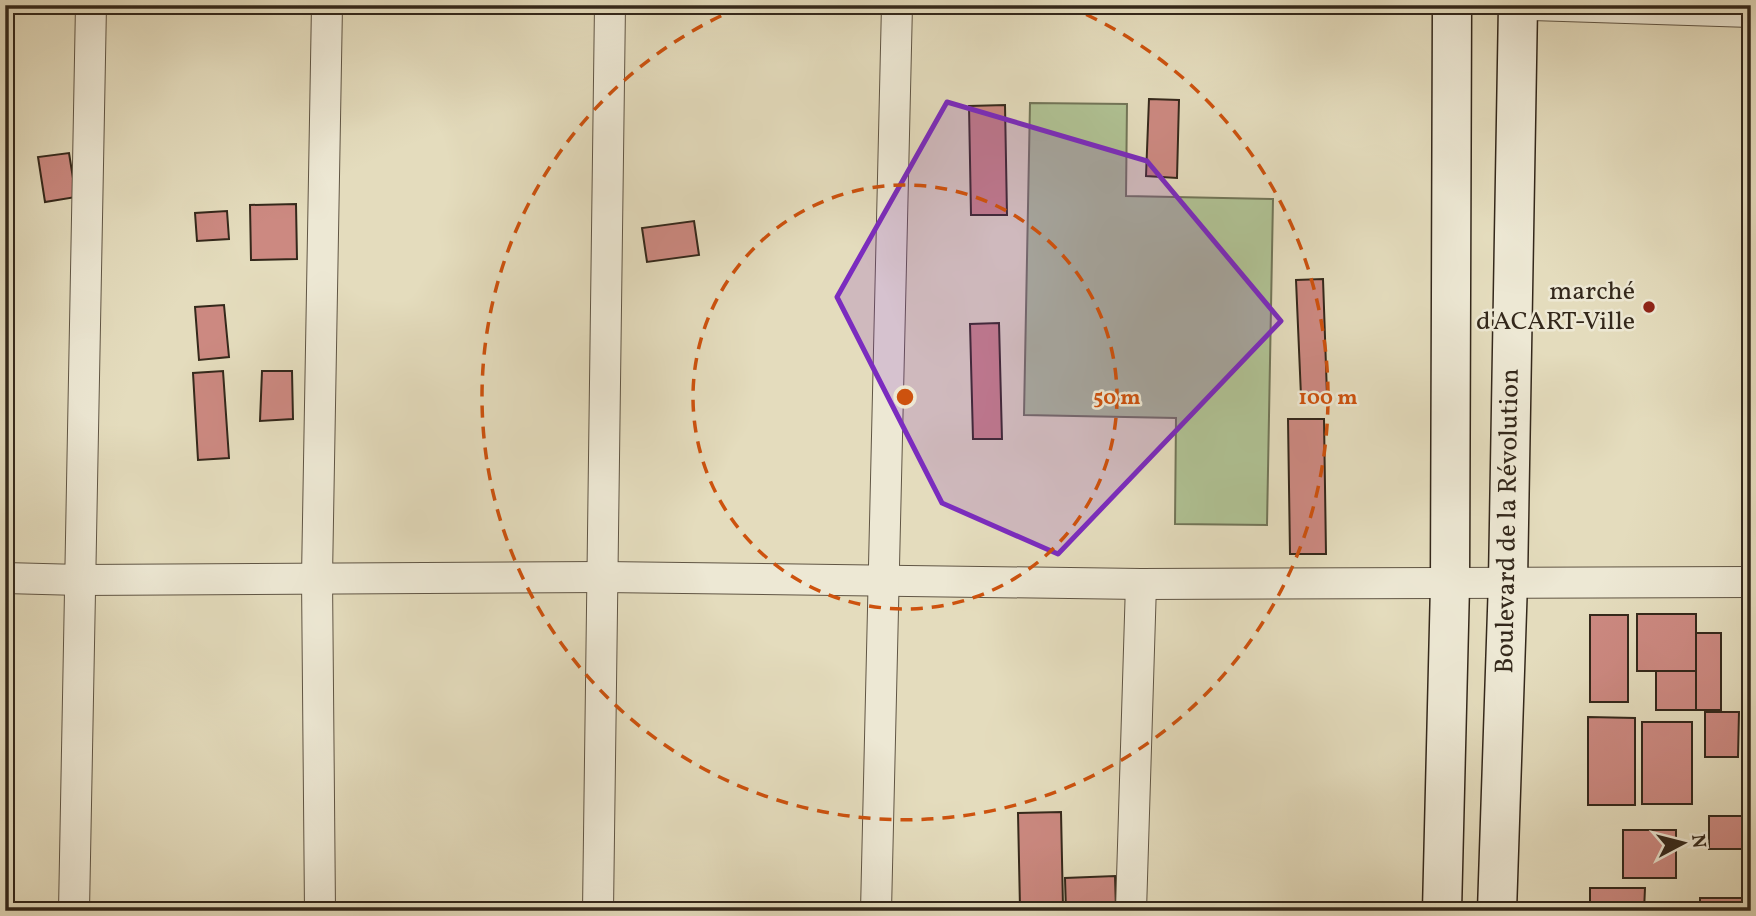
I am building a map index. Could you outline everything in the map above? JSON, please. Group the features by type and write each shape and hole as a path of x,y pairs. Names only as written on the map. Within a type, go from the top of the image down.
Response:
{"main road":[{"path":"1442,911 1450,585 1452,5"},
{"name":"Boulevard de la Révolution","path":"1497,911 1508,582 1518,5"}],"street":[{"path":"74,911 91,5"},
{"path":"320,911 317,577 327,5"},
{"path":"598,911 610,5"},
{"path":"876,911 897,5"},
{"path":"1532,5 1751,12"},
{"path":"5,578 80,580 603,577 1450,585 1508,582 1751,582"},
{"path":"1131,911 1141,584"}],"highlighted area":[{"path":"947,102 1147,161 1281,321 1058,554 942,503 837,297"}],"green space":[{"path":"1030,103 1127,104 1126,196 1273,199 1267,525 1175,524 1176,418 1024,415"}],"building":[{"path":"1149,99 1179,100 1177,178 1146,176"},
{"path":"1005,105 1007,215 971,215 969,106"},
{"path":"69,153 76,197 45,202 38,157"},
{"path":"296,204 297,259 251,260 250,205"},
{"path":"227,211 229,239 197,241 195,213"},
{"path":"694,221 699,255 647,262 642,228"},
{"path":"1323,279 1327,395 1301,396 1296,280"},
{"path":"224,305 229,357 199,360 195,307"},
{"path":"999,323 1002,439 973,439 970,324"},
{"path":"223,371 229,458 198,460 193,373"},
{"path":"262,371 292,371 293,419 260,421"},
{"path":"1288,419 1324,419 1326,554 1290,554"},
{"path":"1637,614 1696,614 1696,671 1637,671"},
{"path":"1590,615 1628,615 1628,702 1590,702"},
{"path":"1696,633 1721,633 1721,710 1696,710"},
{"path":"1656,671 1696,671 1696,710 1656,710"},
{"path":"1705,712 1739,712 1738,757 1705,757"},
{"path":"1588,717 1635,718 1635,805 1588,805"},
{"path":"1642,722 1692,722 1692,804 1642,804"},
{"path":"1061,812 1063,907 1020,908 1018,813"},
{"path":"1709,816 1751,816 1751,849 1709,849"},
{"path":"1623,830 1676,830 1676,878 1623,878"},
{"path":"1115,876 1116,909 1066,911 1065,878"},
{"path":"1590,888 1645,888 1644,911 1590,911"},
{"path":"1700,898 1745,898 1745,911 1700,911"}],"place":[{"name":"marché d'ACART-Ville","path":"1649,307"}]}
